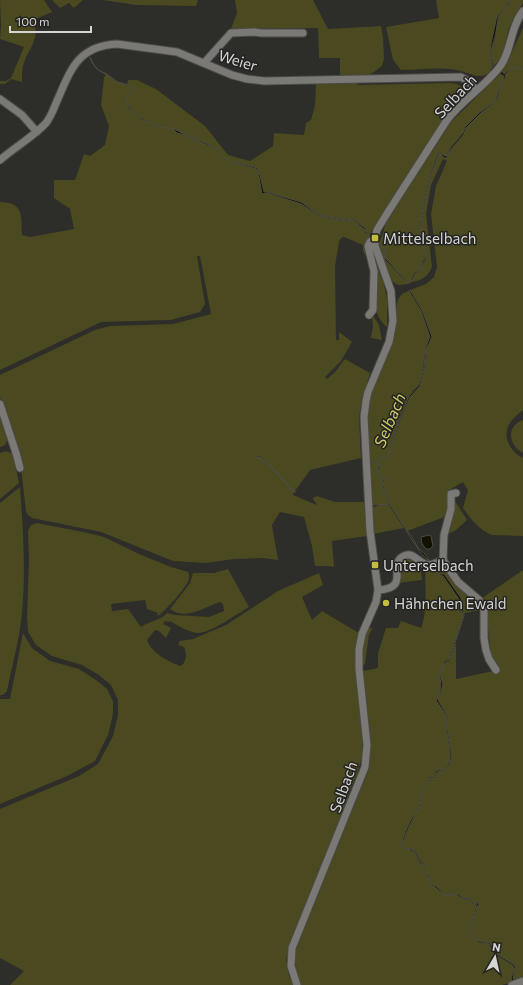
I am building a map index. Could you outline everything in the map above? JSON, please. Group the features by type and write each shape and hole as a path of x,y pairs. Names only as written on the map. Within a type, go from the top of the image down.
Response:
{"street":[{"name":"Selbach","path":"297,985 291,966 292,948 365,767 367,745 359,669 359,649 362,634 376,602 378,590 370,531 364,417 368,392 391,336 393,314 391,291 375,246 375,238 377,230 447,120 454,111 486,82 502,64 506,57 514,28 523,10"},
{"path":"204,63 212,52 231,33 303,33"},
{"name":"Weier","path":"0,160 37,132 47,122 77,60 91,49 100,46 117,44 177,52 232,75 264,81 461,77 468,81 476,90"},
{"path":"0,99 22,115 37,132"},
{"name":"Selbach","path":"369,314 373,310 374,271 368,246 375,238"},
{"path":"0,404 20,468"},
{"path":"456,494 451,494 451,509 444,535 443,560 458,582 479,600 484,610 484,638 486,650 489,659 496,670"},
{"path":"378,590 386,590 393,587 396,583 399,560 403,556 409,554 415,556 425,564 430,565 443,560"},
{"path":"512,985 523,981"}],"shaded area":[{"path":"0,0 44,0 52,12 33,20 36,33 35,39 25,59 22,72 22,82 11,79 5,84 0,84 0,81 6,81 11,78 24,47 0,39"},
{"path":"52,0 83,0 74,8 69,3 60,8"},
{"path":"103,0 198,0 196,6 136,5"},
{"path":"235,0 313,0 328,29 381,26 384,59 382,66 368,76 340,76 340,58 319,58 318,28 231,29 237,13"},
{"path":"436,0 511,0 507,5 512,0 523,0 523,3 509,28 503,54 494,65 491,50 495,39 499,16 504,9 498,15 490,50 493,66 488,74 476,76 461,71 446,69 401,70 393,60 386,27 439,18"},
{"path":"511,0 498,18 491,53 493,66 490,56 490,50 496,20 498,15"},
{"path":"523,28 523,68 512,67 504,74 502,71"},
{"path":"512,67 523,69 523,410 509,424 506,435 510,446 523,458 523,536 492,535 479,527 463,508 468,490 463,482 449,490 449,508 447,516 407,531 390,504 382,482 384,478 381,477 378,470 382,465 377,464 376,461 388,456 410,397 420,386 425,367 427,347 432,337 420,307 410,290 426,284 434,277 437,267 431,214 436,186 447,161 443,159 431,185 426,214 432,267 428,274 420,280 408,282 408,284 398,285 392,281 379,244 386,223 451,122 500,74 503,75 504,79 498,90 494,102 480,112 465,127 463,133 450,148 447,156 441,153 438,153 429,177 421,213 422,218 420,220 421,239 425,245 422,239 421,220 423,218 422,213 430,177 439,154 441,154 444,158 447,157 463,135 465,129 493,104 499,94 499,90 506,77 505,75","holes":["424,248 428,257 421,267 423,260 427,257"]},
{"path":"512,67 505,75 506,77 494,103 466,128 464,134 451,149 447,158 444,158 441,154 439,154 430,177 422,213 423,218 421,220 422,239 425,245 424,248 421,239 420,220 422,218 421,213 429,177 438,153 441,153 447,156 450,148 463,133 465,127 480,112 494,102 504,79 504,76 500,74 502,71 504,74"},
{"path":"106,74 117,82 127,85 128,80 137,80 156,89 205,126 228,155 250,161 273,146 274,133 304,135 306,123 311,120 315,105 316,84 357,83 357,85 450,83 461,86 463,90 462,96 445,117 370,234 353,219 346,220 323,216 301,202 264,192 259,171 257,168 240,164 258,171 262,193 267,193 301,204 323,217 346,221 353,220 364,229 365,233 370,235 365,246 371,264 363,251 363,245 344,237 341,238 339,242 335,266 336,340 339,340 339,332 352,342 341,361 325,377 327,379 335,372 345,359 370,373 362,399 359,417 361,458 310,470 295,491 290,489 284,482 290,490 294,491 293,495 317,505 313,499 317,496 335,502 364,502 367,536 332,541 334,567 315,566 312,546 304,517 280,512 272,525 278,560 263,558 234,559 206,563 173,561 101,532 32,518 26,511 20,460 0,397 0,375 95,330 110,326 173,324 211,314 200,256 197,256 205,304 200,312 171,320 101,322 0,370 0,202 13,204 20,211 22,235 30,237 74,229 70,209 54,198 54,180 75,180 84,154 90,156 105,145 109,126 101,105 104,78","holes":["259,456 267,462 276,473 264,461 256,457"]},
{"path":"112,78 119,82 130,86 117,82"},
{"path":"127,97 127,103 130,108 146,121 161,127 142,120 130,109 126,103"},
{"path":"168,128 174,129 216,148 225,158 222,156 216,149"},
{"path":"228,160 257,168 259,171 264,192 301,202 323,216 346,220 353,219 365,228 366,232 370,235 365,233 364,229 353,220 346,221 323,217 301,204 267,193 262,194 258,171 256,169 237,163 235,164"},
{"path":"424,248 428,257 424,261 419,271 410,282 414,273 419,270 423,260 427,257"},
{"path":"371,251 384,284 387,300 387,327 379,318 375,306"},
{"path":"384,256 408,283 410,282 408,284 385,260"},
{"path":"410,290 422,310 432,337 427,347 425,367 420,386 410,397 399,423 388,457 376,461 377,464 375,461 388,456 398,423 409,396 419,385 424,367 426,346 430,337 421,311 409,291"},
{"path":"409,291 421,311 430,337 420,381 413,390 401,413 388,456 375,461 377,464 381,465 377,469 381,477 384,479 381,482 389,504 374,505 371,508 368,444 369,406 375,383 394,339 397,323 398,301 403,293"},
{"path":"372,316 379,325 382,340 371,338 373,326"},
{"path":"0,412 8,438 5,445 0,447"},
{"path":"523,420 523,453 514,445 511,436 514,427"},
{"path":"6,451 13,454 19,483 0,499 0,453"},
{"path":"382,477 384,478 385,480 382,482 390,504 395,512 390,505 380,505 371,509 374,505 389,504 381,482 384,479"},
{"path":"20,487 24,566 22,613 18,642 7,691 3,695 0,695 0,503"},
{"path":"455,501 467,520 456,530 447,535 453,502"},
{"path":"389,505 404,528 373,534 371,509 375,506"},
{"path":"401,521 418,548 424,553 431,563 419,550 414,543"},
{"path":"37,523 104,537 139,554 188,572 189,578 184,588 170,605 157,616 158,613 147,609 145,600 111,604 112,611 128,609 141,627 161,618 167,613 175,615 209,617 224,611 223,604 220,602 195,612 182,614 170,609 190,583 193,573 214,573 228,569 249,607 211,630 199,633 188,631 170,621 165,621 163,624 171,628 166,638 159,631 155,630 147,640 149,645 157,653 171,662 181,666 185,660 186,652 184,647 178,645 180,641 193,639 226,625 278,591 319,573 323,585 302,597 312,620 322,611 359,633 357,672 362,757 350,790 344,813 317,875 289,946 286,960 289,976 293,985 10,985 24,971 0,958 0,809 79,776 98,764 113,736 118,715 118,700 111,685 99,675 82,665 52,656 36,645 28,632 28,531 31,525"},
{"path":"431,536 433,546 430,549 426,549 422,544 421,537"},
{"path":"409,557 420,564 422,580 398,583 401,562"},
{"path":"443,564 483,610 464,613 461,602 453,588 444,575 439,574 436,571 436,565"},
{"path":"434,566 437,572 443,576 459,599 463,616 449,658 444,662 443,668 439,674 441,689 436,700 447,717 446,724 450,759 444,770 438,770 435,772 435,777 430,777 424,786 418,810 408,826 401,844 405,850 413,851 421,863 425,865 422,869 429,878 428,881 430,885 435,887 443,895 457,895 478,905 476,905 473,920 468,931 479,942 489,944 494,954 512,965 515,969 511,978 513,982 502,985 301,985 296,967 296,949 369,769 370,732 363,671 378,668 378,653 386,628 398,628 401,621 421,628 425,614 425,567"},
{"path":"523,570 523,978 515,981 513,978 516,968 513,964 495,953 490,943 475,939 469,931 474,920 478,903 473,902 468,898 463,898 458,894 444,895 436,886 430,884 430,878 423,869 426,865 422,863 416,852 414,850 405,849 402,844 416,813 419,810 424,786 431,778 436,778 436,773 439,771 444,771 449,766 451,760 447,724 448,717 437,700 443,685 440,674 445,663 449,661 456,643 456,679 498,670 491,657 486,605 482,598"},
{"path":"437,572 439,574 444,574 461,598 464,616 450,658 443,667 444,662 449,658 463,616 459,599 443,576 438,574"},
{"path":"370,627 372,629 369,635 365,664 363,665 363,646"},
{"path":"23,633 32,648 50,661 79,669 107,689 113,701 113,714 108,735 95,761 67,776 0,804 0,699 10,699"},
{"path":"442,669 440,674 443,685 437,698 441,689 439,674"},
{"path":"437,698 448,717 447,724 451,760 449,766 444,771 439,771 436,773 436,778 431,778 426,783 430,777 435,777 435,772 438,770 444,770 450,759 446,723 447,717 436,700"},
{"path":"424,788 419,810 409,827 402,844 405,849 412,848 414,850 421,861 426,865 423,869 430,878 430,884 436,886 444,895 435,887 430,885 428,881 429,878 422,869 425,865 420,862 414,851 412,849 405,850 401,844 410,821 418,810"},
{"path":"458,894 463,898 468,898 473,902 478,903 479,905 477,906 474,920 469,931 475,939 468,931 473,920 477,904 473,903 468,899 463,899 457,895 444,895"},
{"path":"475,939 490,943 495,953 513,964 516,968 513,978 515,981 513,982 511,978 515,969 512,965 494,954 489,944"}],"waterway":[{"path":"257,457 261,458 270,465 290,489 295,492"}],"place":[{"name":"Mittelselbach","path":"375,238"},
{"name":"Unterselbach","path":"375,565"},
{"name":"Hähnchen Ewald","path":"386,603"}]}
